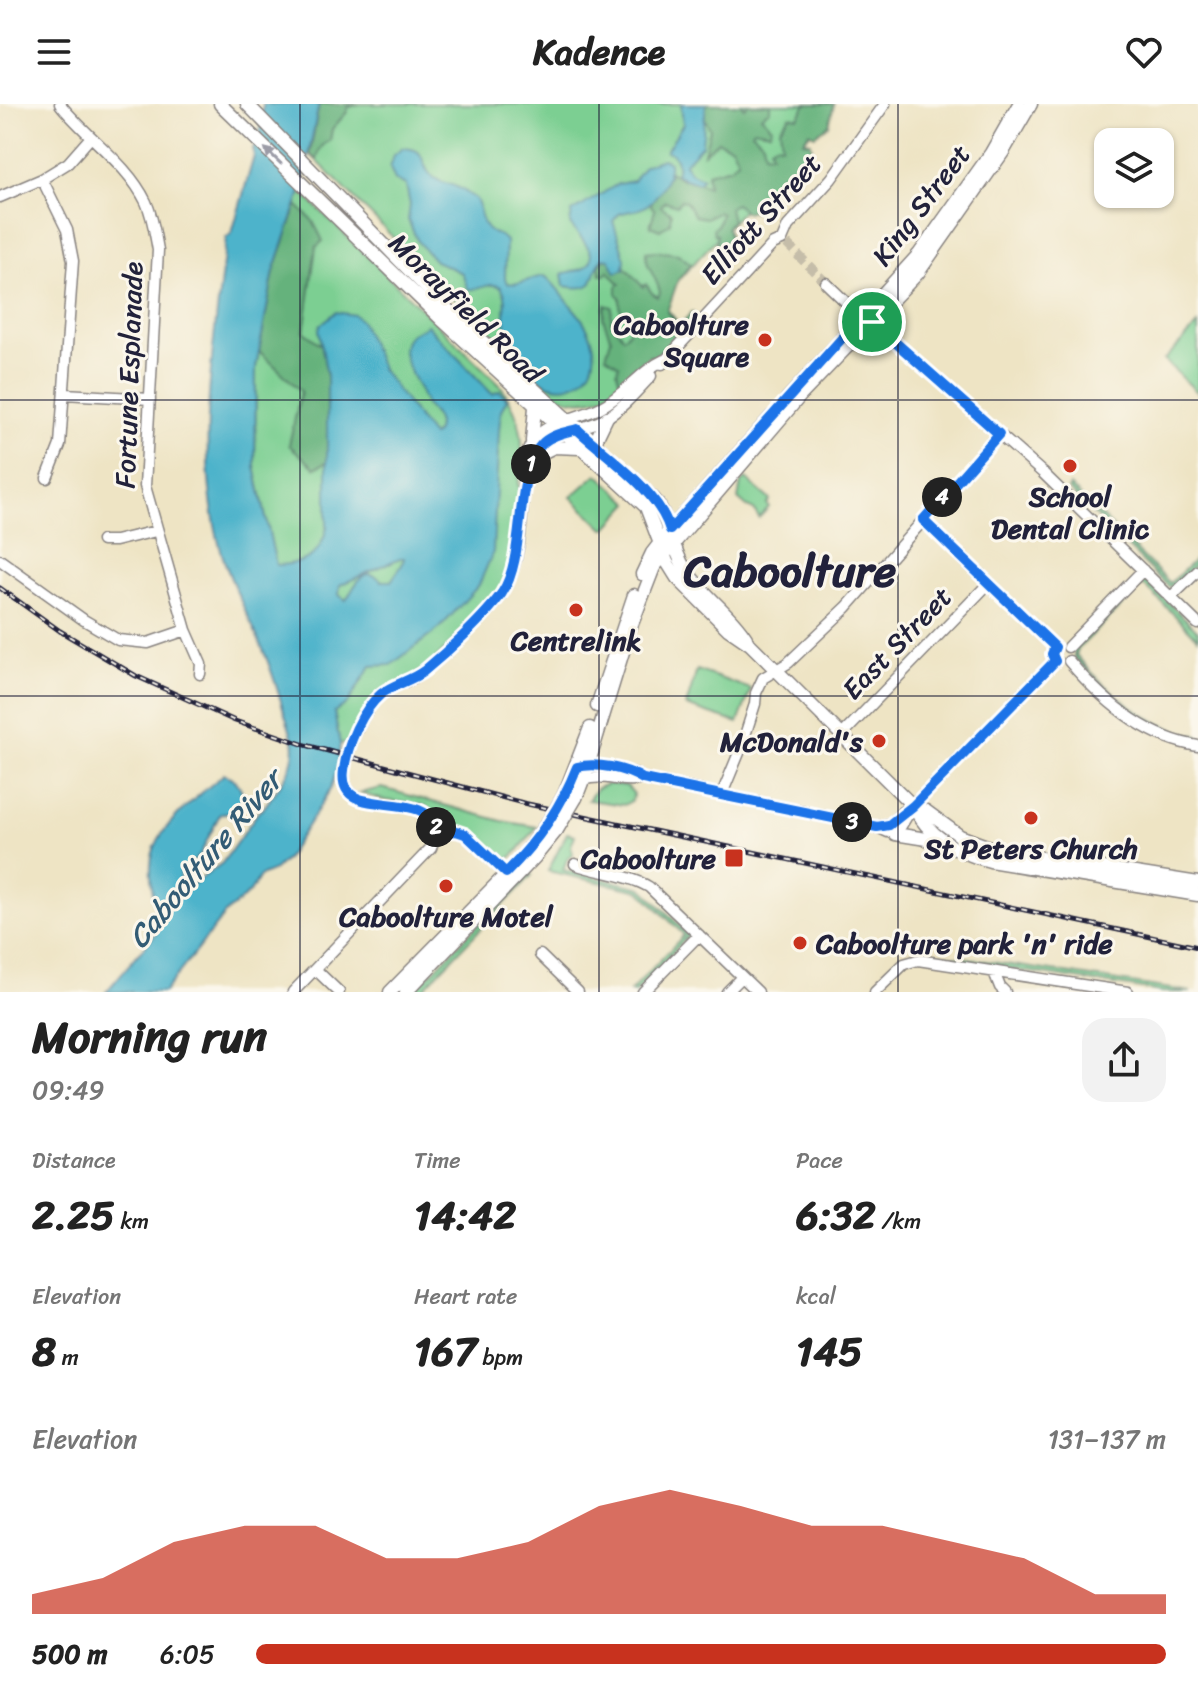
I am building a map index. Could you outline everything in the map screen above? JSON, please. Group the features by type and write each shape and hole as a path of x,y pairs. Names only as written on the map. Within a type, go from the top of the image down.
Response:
{"main road":[{"name":"Morayfield Road","path":"220,104 535,407 594,444 657,503 692,578 736,622 750,644"},
{"name":"Morayfield Road","path":"247,104 566,427 580,448 646,507 662,550 685,587 728,629 750,644"},
{"name":"King Street","path":"583,766 623,624 647,563 662,550 860,314 925,246 991,153 1019,104"},
{"name":"King Street","path":"860,314 913,279 1008,144 1031,104"},
{"path":"532,441 535,407"},
{"path":"594,444 607,417"},
{"path":"534,457 554,447 580,448"},
{"path":"750,644 913,806 925,826 945,842 990,861 1198,895"},
{"path":"570,796 583,780 583,766"},
{"path":"406,992 535,857 570,796 583,766"},
{"path":"913,806 926,811 960,836 1003,852 1198,883"},
{"path":"390,992 551,828"},
{"path":"892,831 945,842"}],"street":[{"name":"Fortune Esplanade","path":"60,104 135,183 147,203 154,224 158,250 145,486 186,630 201,664 200,674"},
{"name":"Elliott Street","path":"566,427 607,417 629,398 773,244 784,242 788,226 831,179 885,104"},
{"path":"0,197 42,179 68,163 90,138"},
{"path":"42,179 67,230 73,261 60,445 47,478"},
{"path":"826,283 1043,473 1198,624"},
{"name":"Elliott Street","path":"566,427 611,402 653,365 664,360"},
{"path":"65,394 150,399"},
{"path":"293,992 431,848 437,832 433,820 421,809 360,800 344,782 344,770 360,722 373,703 383,692 426,669 505,589 515,560 525,459 532,441 541,432 566,427"},
{"path":"524,490 534,457 544,442 566,427"},
{"path":"726,795 741,760 741,748 755,704 776,672 847,607 999,434"},
{"path":"923,520 1055,647"},
{"path":"102,541 156,531"},
{"path":"0,560 84,620 118,640 148,643 186,630"},
{"path":"1068,647 1143,570"},
{"path":"1171,597 1198,571"},
{"name":"East Street","path":"841,736 989,583"},
{"path":"1063,644 1068,647 1071,652 1069,661 1062,664 1055,661 1052,654 1055,647 1063,644"},
{"path":"877,827 889,825 913,806 1055,661"},
{"path":"1069,661 1132,720 1171,740 1198,746"},
{"path":"583,766 633,773 643,779 877,827 884,831 892,831 908,818 913,806"},
{"path":"583,780 604,777 632,781 643,779"},
{"path":"437,832 465,834 506,873"},
{"path":"575,864 641,882 657,893 758,992"},
{"path":"643,992 699,935"},
{"path":"540,955 578,992"},
{"path":"875,992 904,964 918,960 1092,989 1128,992"},
{"path":"315,969 339,992"},
{"path":"994,972 1005,992"},
{"path":"727,992 742,977"}],"green space":[{"path":"319,104 831,104 794,155 660,300 679,324 605,396 581,400 558,396 543,388 310,154"},
{"path":"319,104 359,104 347,108 332,129 330,141 321,148 317,160 310,154"},
{"path":"707,104 740,104 744,108 748,104 770,104 770,110 761,116 772,127 770,132 754,129 752,132 763,142 765,153 772,154 770,147 782,145 780,128 790,116 798,117 806,104 834,104 829,125 815,135 809,132 803,141 810,142 812,148 804,161 799,161 786,174 781,174 766,191 763,205 747,213 735,204 729,208 732,221 727,227 730,239 719,249 716,248 717,234 713,229 721,214 718,212 706,218 695,216 686,202 681,200 677,205 665,201 661,206 671,213 670,223 660,230 650,226 655,210 651,206 652,201 670,172 708,187 707,173 731,167 738,160 732,147 718,141 704,153 710,129 705,118"},
{"path":"301,192 501,386 519,422 522,445 518,485 524,490 523,503 505,589 426,669 383,692 352,743 340,744 334,712 280,584 255,467 256,367 274,271"},
{"path":"297,205 313,221 323,241 316,247 304,332 323,346 327,376 327,462 315,468 289,445 301,391 259,351 274,271"},
{"path":"646,252 678,254 691,264 678,280 667,312 680,325 692,312 695,315 655,358 650,356 639,364 632,379 619,379 619,365 606,356 611,339 603,318 605,305 612,307 611,322 623,337 629,331 629,322 620,309 617,286 620,284 608,271 601,275 599,265 605,258 612,258 658,297 659,288 646,257"},
{"path":"1198,325 1198,393 1164,360"},
{"path":"597,474 630,503 607,528 603,528 571,497"},
{"path":"746,479 770,500 767,504 769,507 759,518 754,510 738,499 741,482"},
{"path":"1070,486 1170,583 1198,557 1198,562 1174,587 1168,586 1068,489"},
{"path":"1141,580 1146,581 1198,631 1198,638 1145,586 1141,586 1078,649 1076,655 1101,682 1146,717 1180,732 1198,736 1198,739 1170,733 1135,715 1074,658 1077,645"},
{"path":"697,670 751,689 738,723 686,706"},
{"path":"608,784 627,786 634,794 631,801 624,805 588,800 597,788"},
{"path":"382,788 502,821 537,827 504,863 467,828 442,826 426,806 383,800 360,793"},
{"path":"567,833 575,835 571,846 573,854 568,857 563,870 642,888 689,935 636,992 630,992 684,935 640,891 548,871"},
{"path":"529,872 532,875 420,992 413,992"},
{"path":"920,951 1191,992 1163,992 918,955"}],"water":[{"path":"263,104 319,104 301,192 274,271 256,367 255,467 276,565 296,563 310,557 320,545 327,527 327,376 319,331 320,325 336,312 354,315 361,321 382,370 432,436 438,429 437,421 425,405 404,351 405,342 411,334 427,325 492,394 500,391 507,399 501,410 499,431 493,552 479,585 440,628 391,665 371,666 347,704 334,712 340,744 338,766 331,788 286,859 275,870 260,876 250,892 225,914 164,992 106,992 156,933 144,921 156,909 151,862 155,847 167,826 224,774 239,786 243,797 233,811 220,814 200,855 180,874 180,894 222,863 280,785 293,759 293,739 272,673 221,550 208,463 213,349 226,238 232,233 254,156 253,149 260,135","holes":["404,558 391,581 364,575 346,600 339,595 340,585"]},
{"path":"681,104 706,104 702,145 684,164 691,173 703,178 698,183 676,174 676,160 673,154 666,151 683,124"},
{"path":"403,148 416,150 436,179 476,199 486,228 506,241 507,283 545,276 574,309 590,334 594,355 590,371 579,382 564,386 549,385 536,376 507,330 506,299 501,287 493,285 468,289 462,273 435,261 418,242 408,220 410,205 406,185 395,180 390,168 394,155"},
{"path":"662,159 669,162 669,168 658,193 649,204 619,214 613,221 625,259 624,269 616,273 609,259 602,258 588,286 564,286 562,274 582,269 589,265 591,259 588,247 570,224 572,212 618,184 633,181 644,166"}],"tunnel":[{"path":"787,244 826,283"}],"railway":[{"path":"0,588 60,631 136,676 235,721 302,744 523,803 1198,947"}],"place":[{"name":"Caboolture Square","path":"765,340"},
{"name":"School Dental Clinic","path":"1070,466"},
{"name":"Centrelink","path":"576,610"},
{"name":"McDonald's","path":"879,741"},
{"name":"St Peters Church","path":"1031,818"},
{"name":"Caboolture","path":"734,858"},
{"name":"Caboolture Motel","path":"446,886"},
{"name":"Caboolture park 'n' ride","path":"800,943"}],"district":[{"name":"Caboolture","path":"790,571"}],"route":[{"path":"862,316 872,322 999,434 923,520 1055,647 1052,654 1055,661 913,806 889,825 877,827 643,779 633,773 589,764 577,767 551,818 520,860 506,873 465,834 437,832 433,820 421,809 360,800 351,793 344,782 344,770 360,722 373,703 383,692 426,669 505,589 515,560 524,490 534,457 544,442 577,429 654,499 670,530 862,316"}],"water label":[{"name":"Caboolture River","path":"205,859"}]}
